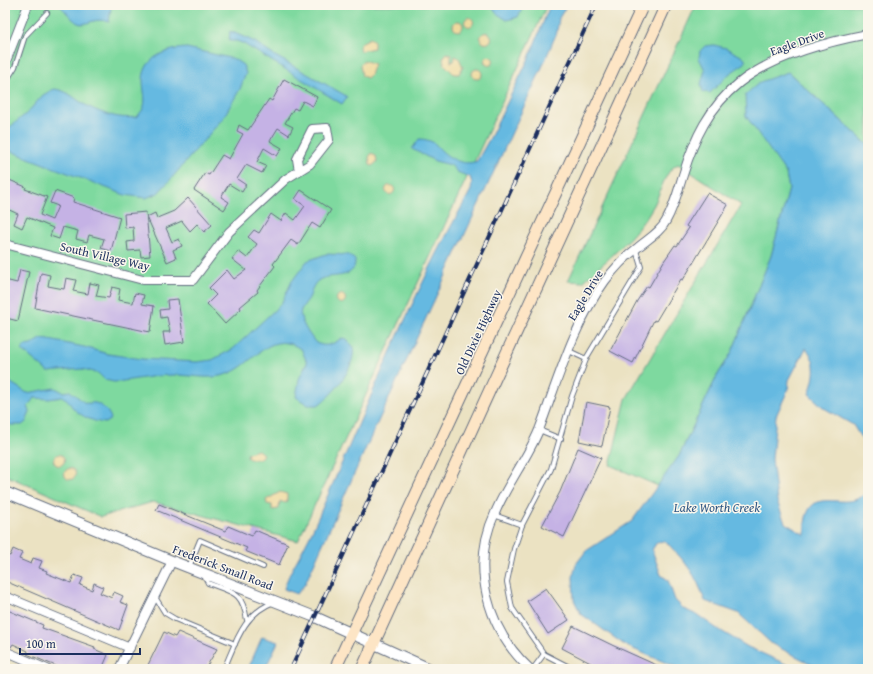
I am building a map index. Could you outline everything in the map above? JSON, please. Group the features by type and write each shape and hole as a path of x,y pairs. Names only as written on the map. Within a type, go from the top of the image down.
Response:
{"main road":[{"name":"Old Dixie Highway","path":"335,669 643,5"},
{"path":"362,669 666,5"}],"street":[{"path":"5,64 28,5"},
{"name":"Eagle Drive","path":"530,669 503,638 490,611 486,593 484,556 488,532 493,515 526,457 539,430 569,351 597,293 616,269 666,222 696,137 721,100 740,82 776,62 799,52 868,34"},
{"name":"South Village Way","path":"5,244 143,280 193,280 229,232 286,178 299,171 310,164 329,140 327,128 312,129 296,159 299,171"},
{"name":"Frederick Small Road","path":"5,492 276,602 374,643 430,669"},
{"path":"120,669 172,561"},
{"path":"5,596 130,648"},
{"path":"5,651 47,669"}],"lane":[{"path":"5,83 15,67 25,36 47,13"},
{"path":"573,669 544,654 512,608 508,582 514,549 522,524 551,469 561,439 572,396 586,359 641,267 636,249"},
{"path":"569,351 586,359"},
{"path":"539,430 561,439"},
{"path":"493,515 522,524"},
{"path":"189,567 200,540 263,567"},
{"path":"203,573 208,583 235,594 242,600 247,620"},
{"path":"155,597 164,613 235,644"},
{"path":"224,669 247,620 262,608 276,602"},
{"path":"533,669 544,654"}],"green space":[{"path":"5,5 547,5 298,541 153,502 101,517 5,475"},
{"path":"696,5 868,5 868,145 788,72 769,147 786,173 789,189 771,256 732,352 717,376 679,456 658,486 610,465 626,399 741,205 678,164 669,172 663,182 654,205 631,237 583,282 568,281"}],"sand":[{"path":"467,18 471,18 473,22 471,26 467,26 465,24 465,20"},
{"path":"458,21 463,26 458,31 453,26"},
{"path":"484,33 488,33 490,34 490,42 484,43 481,40 481,36"},
{"path":"370,38 374,41 374,48 360,51 359,47 361,43"},
{"path":"447,53 451,55 451,62 454,61 455,56 459,58 463,67 459,74 454,74 444,64 443,58"},
{"path":"489,56 494,61 489,66 484,61"},
{"path":"364,60 374,64 370,75 367,78 362,76 360,65"},
{"path":"475,69 479,69 481,70 481,78 475,79 472,76 472,72"},
{"path":"372,153 376,156 377,162 372,166 370,165 369,157"},
{"path":"390,185 395,190 390,195 385,190"},
{"path":"341,294 346,299 341,304 336,299"},
{"path":"258,450 263,454 260,459 249,459 247,457 248,453"},
{"path":"59,454 63,456 65,460 63,464 59,466 55,464 53,460 55,456"},
{"path":"68,469 72,469 74,470 74,478 68,479 65,476 65,472"},
{"path":"280,492 287,494 287,501 285,503 280,501 279,509 272,510 272,505 267,504 266,500"}],"water":[{"path":"59,5 109,5 111,8 109,22 99,20 84,24 78,23 73,20"},
{"path":"491,5 524,5 518,17 507,20 496,13"},
{"path":"550,5 567,5 559,18 557,32 540,72 364,452 305,584 297,594 284,589 290,573 314,526 380,374 415,299 451,226 471,190 472,183 470,177 457,172 451,165 435,161 412,149 419,139 425,139 434,143 455,160 468,163 477,161 491,136 529,58"},
{"path":"230,31 255,42 270,53 347,97 342,104 244,44 237,41 229,41"},
{"path":"714,45 726,48 745,58 745,63 729,74 710,93 703,92 701,84 705,70 699,58 700,51 705,46"},
{"path":"187,48 234,59 243,65 246,73 240,89 223,118 158,193 146,198 125,195 5,149 5,131 27,113 43,95 54,89 66,92 82,103 101,112 129,118 136,117 143,109 145,100 143,80 144,72 148,65 158,55 172,50"},
{"name":"Lake Worth Creek","path":"788,72 868,145 868,449 853,425 824,408 809,394 813,382 814,365 806,348 789,380 788,390 776,416 772,459 777,501 785,523 805,535 805,523 808,512 813,505 827,501 853,500 861,497 868,487 868,669 821,669 772,644 738,613 705,601 702,591 689,568 665,541 657,542 652,550 661,575 668,580 675,600 684,609 699,616 748,647 797,669 681,669 626,646 581,614 574,600 573,577 576,564 586,551 632,521 679,456 717,376 732,352 771,256 789,189 786,173 746,116 745,95 760,82"},
{"path":"326,254 349,255 355,260 354,267 347,274 324,278 315,283 309,298 301,310 301,318 308,332 316,343 327,345 333,344 342,338 346,339 353,346 353,354 348,371 343,379 331,394 318,405 308,405 296,397 299,379 307,363 302,350 291,344 281,342 264,349 230,373 216,377 167,375 114,382 105,380 98,373 82,369 48,372 22,350 24,346 31,345 41,339 84,347 108,354 142,359 197,362 212,360 233,349 281,304 292,281 307,261"},
{"path":"5,376 8,381 27,393 55,388 63,392 70,391 85,403 94,403 103,407 111,419 105,423 79,414 68,400 62,397 49,399 34,398 28,406 30,412 26,422 22,425 11,425 5,421"},
{"path":"262,637 278,642 265,669 248,669"}],"building":[{"path":"284,79 317,97 313,106 303,101 298,110 294,108 285,123 293,127 289,135 278,128 270,141 282,148 277,156 264,148 257,162 266,166 262,173 246,165 237,179 246,185 242,192 229,184 221,197 229,202 224,210 194,190 205,173 209,175 222,155 229,159 243,134 237,131 239,125 248,130 269,99 272,101"},
{"path":"7,179 26,187 25,189 47,197 40,215 52,220 58,206 50,203 55,191 74,198 73,202 120,217 111,251 101,248 104,239 89,235 87,242 76,239 78,231 63,227 59,239 50,236 53,228 27,217 22,228 14,224 18,214 5,208 5,183"},
{"path":"301,190 331,210 320,228 312,223 298,245 291,240 273,264 275,266 257,290 258,292 240,307 241,309 225,324 207,304 216,295 209,288 227,270 234,279 246,270 232,259 238,251 247,258 257,244 248,237 254,230 259,233 271,214 281,221 286,213 295,220 305,206 295,199"},
{"path":"707,193 728,205 683,280 681,279 656,321 654,320 633,363 610,351 637,301 647,286 649,287 664,261 675,245 677,246 689,228 686,226"},
{"path":"188,198 212,225 204,232 197,224 190,231 182,221 166,228 172,242 179,239 182,246 173,250 176,258 167,262 147,217 155,213 157,218 174,211"},
{"path":"146,212 150,256 141,257 140,250 128,251 127,242 134,241 133,227 125,228 124,214"},
{"path":"20,270 29,272 18,321 6,318 8,308 5,307 5,280 17,283"},
{"path":"41,273 50,275 48,286 64,289 66,278 76,280 73,291 88,294 90,283 99,285 96,296 109,298 112,287 120,289 118,300 133,303 135,293 144,295 142,304 154,306 150,332 35,308"},
{"path":"178,299 184,342 165,345 163,332 170,332 167,317 161,318 160,310 168,309 167,300"},
{"path":"586,402 610,407 602,446 579,441"},
{"path":"578,448 601,458 564,537 542,526 560,492"},
{"path":"159,504 225,531 228,526 252,536 255,530 288,544 279,565 245,551 247,548 156,510"},
{"path":"13,549 22,553 19,559 31,564 33,558 42,561 39,568 47,571 46,573 71,583 74,575 83,578 80,585 92,590 94,583 103,587 100,593 112,598 114,592 123,596 120,602 128,605 119,630 5,581 5,554 10,556"},
{"path":"546,588 569,620 548,634 527,601"},
{"path":"5,609 43,625 42,628 95,647 94,649 108,655 102,669 63,669 27,654 28,651 13,644 11,647 5,644"},
{"path":"573,626 665,669 602,669 562,648"},
{"path":"164,632 175,637 178,632 217,649 205,669 146,669"}],"railway":[{"path":"291,669 596,5"}]}
